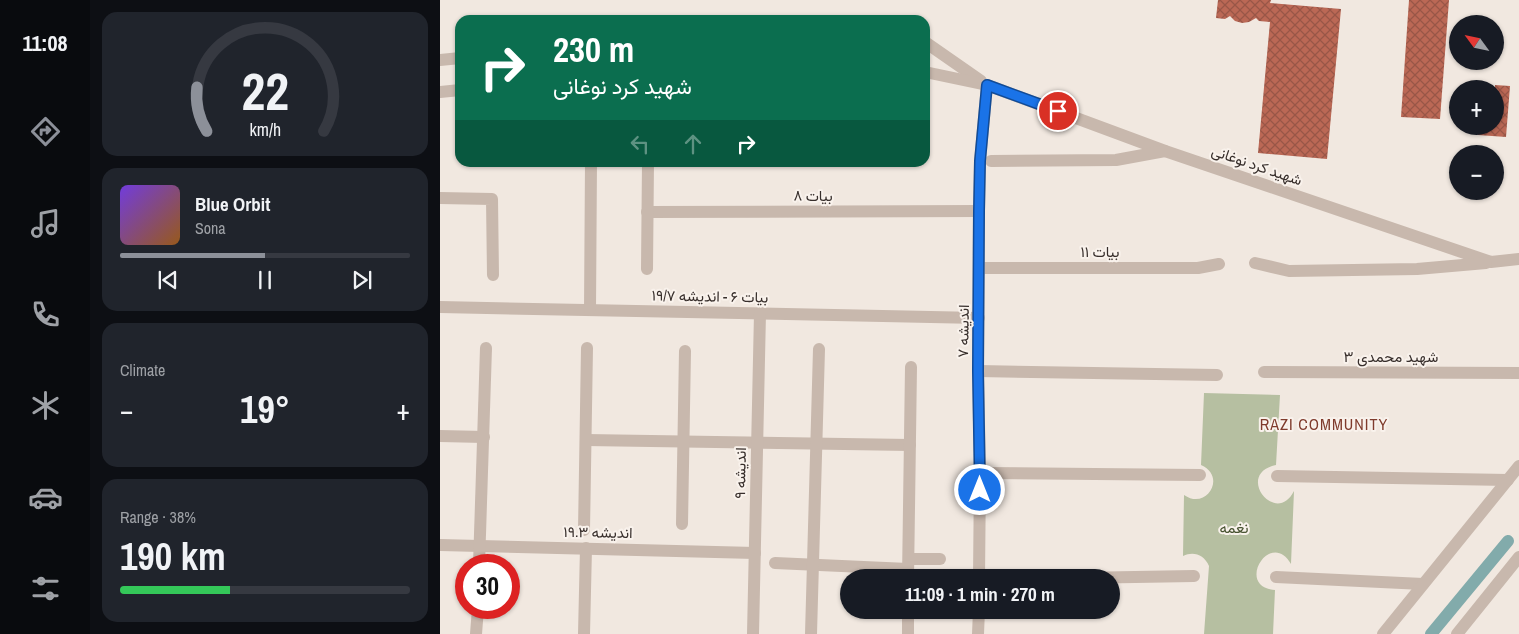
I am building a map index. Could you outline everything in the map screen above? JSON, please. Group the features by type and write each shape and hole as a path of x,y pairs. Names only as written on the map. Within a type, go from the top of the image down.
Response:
{"street":[{"name":"شهید کرد نوغانی","path":"930,45 987,85"},
{"path":"440,60 455,58"},
{"name":"شهید کرد نوغانی","path":"930,73 987,85 1165,151 1491,262 1519,259"},
{"name":"اندیشه ۷","path":"979,569 979,211 980,161 987,85"},
{"path":"440,92 455,90"},
{"path":"991,162 1116,160 1165,151"},
{"path":"590,310 591,167"},
{"path":"647,269 648,167"},
{"path":"440,198 492,199 494,275"},
{"name":"بیات ۸","path":"647,212 979,211"},
{"path":"1255,263 1288,271 1418,269 1491,262"},
{"name":"بیات ۱۱","path":"980,268 1198,268 1220,264"},
{"name":"بیات ۶ - اندیشه ۱۹/۷","path":"440,306 979,318"},
{"name":"اندیشه ۹","path":"753,634 760,313"},
{"path":"480,554 486,348"},
{"path":"584,530 587,348"},
{"path":"811,634 819,349"},
{"path":"682,524 685,351"},
{"path":"908,569 911,367"},
{"path":"978,371 1217,375"},
{"name":"شهید محمدی ۳","path":"1264,372 1519,373"},
{"path":"440,436 484,437"},
{"path":"586,440 910,444"},
{"path":"1383,634 1519,466"},
{"path":"980,473 1200,475"},
{"path":"1277,476 1508,480"},
{"name":"اندیشه ۱۹.۳","path":"440,545 755,553"},
{"path":"584,634 586,548"},
{"path":"1457,634 1519,557"},
{"path":"775,563 908,569 940,559"},
{"path":"1120,577 1194,576"},
{"path":"1276,577 1423,584"},
{"path":"476,634 477,619"},
{"path":"908,619 908,634"},
{"path":"978,619 978,634"}],"green space":[{"name":"نغمه","path":"1204,393 1280,395 1276,465 1264,470 1259,478 1258,487 1262,495 1269,501 1278,503 1286,501 1294,491 1291,564 1283,555 1274,552 1260,562 1257,571 1257,580 1263,587 1275,590 1273,634 1204,634 1209,566 1198,555 1183,556 1184,495 1192,499 1200,499 1211,490 1213,484 1213,477 1209,470 1201,465"}],"building":[{"path":"1218,0 1271,0 1270,3 1341,9 1327,159 1258,153 1270,22 1259,21 1256,18 1242,23 1235,21 1230,16 1225,19 1216,18"},
{"path":"1409,0 1449,0 1440,119 1401,117"},
{"path":"1504,86 1510,86 1506,137 1478,135 1504,135"}],"waterway":[{"path":"1431,634 1508,541"}],"district":[{"name":"RAZI COMMUNITY","path":"1324,424"}],"route":[{"path":"980,490 978,371 979,211 980,161 987,85 1058,111"}]}
